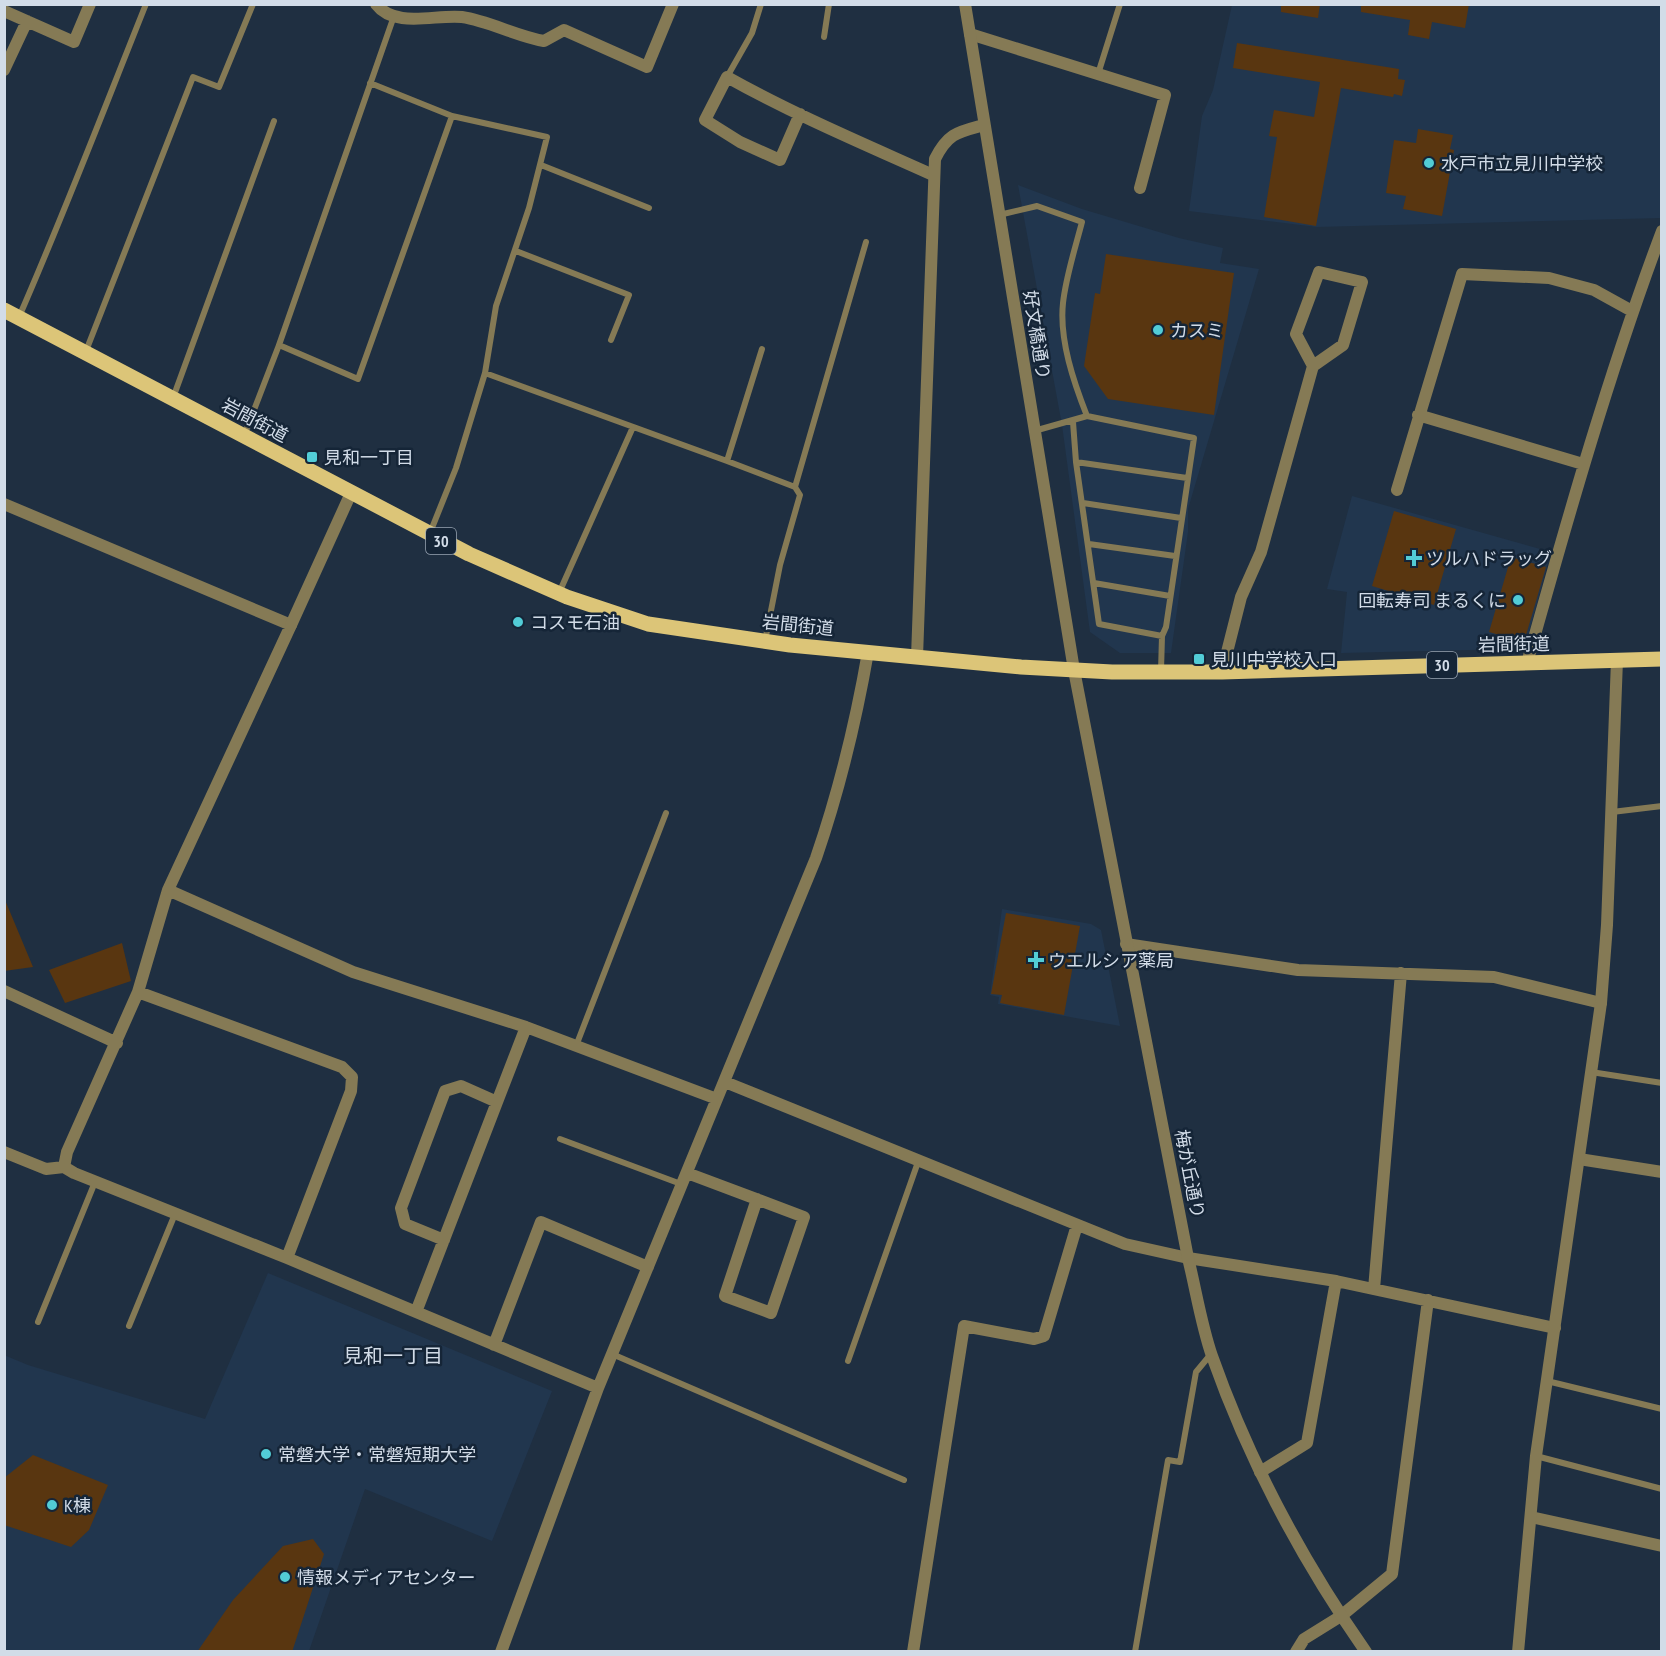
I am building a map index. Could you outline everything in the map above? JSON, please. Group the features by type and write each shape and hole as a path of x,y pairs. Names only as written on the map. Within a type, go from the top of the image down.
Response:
{"main road":[{"name":"岩間街道","path":"4,310 429,535 558,593 648,624 765,642 1074,670 1222,672 1662,659"}],"street":[{"path":"4,11 74,42 90,4"},
{"path":"376,4 381,11 394,16 430,19 461,17 544,41 564,30 646,67 673,4"},
{"name":"好文橋通り","path":"965,4 1074,670"},
{"path":"4,70 27,21"},
{"path":"970,34 1165,95 1140,188"},
{"path":"800,114 780,160 740,142 705,120 727,77 800,114 933,175"},
{"path":"917,657 934,159 942,145 954,133 984,124"},
{"path":"1527,663 1583,464 1632,311 1662,231"},
{"path":"1222,672 1241,597 1261,552 1313,366 1343,345 1362,282 1319,272 1296,334 1313,366"},
{"path":"1396,490 1462,274 1549,278 1594,290 1632,311"},
{"path":"1418,415 1583,464"},
{"path":"64,1167 67,1152 138,992 168,890 351,493"},
{"path":"4,504 291,625"},
{"path":"501,1652 598,1388 828,824 860,698 868,652"},
{"path":"1518,1652 1536,1456 1601,1003 1612,812 1617,660"},
{"name":"梅が丘通り","path":"1074,670 1188,1258 1211,1353 1260,1472 1308,1564 1366,1652"},
{"path":"168,890 353,972 526,1028 717,1099"},
{"path":"1126,944 1298,969 1494,977 1601,1003"},
{"path":"1374,1289 1401,973"},
{"path":"4,991 117,1043"},
{"path":"138,992 342,1067 352,1077 351,1090 288,1258"},
{"path":"416,1312 526,1028"},
{"path":"724,1082 1125,1244 1188,1258 1336,1281 1555,1328"},
{"path":"444,1240 405,1224 401,1208 445,1091 461,1086 497,1102"},
{"path":"4,1152 46,1169 64,1167 95,1182 288,1258 598,1388"},
{"path":"1579,1159 1662,1172"},
{"path":"685,1179 757,1199 804,1217 771,1313 724,1296 757,1199"},
{"path":"494,1345 541,1222 648,1267"},
{"path":"913,1652 964,1326 1034,1339 1044,1336 1077,1226"},
{"path":"1260,1472 1307,1443 1336,1281"},
{"path":"1296,1652 1304,1639 1341,1616 1392,1574 1428,1300"},
{"path":"1531,1517 1662,1546"}],"lane":[{"path":"19,317 66,209 79,168 146,4"},
{"path":"85,353 193,77 219,87 253,4"},
{"path":"727,77 752,33 761,4"},
{"path":"824,37 829,4"},
{"path":"1098,74 1120,4"},
{"path":"244,436 279,345 394,16"},
{"path":"370,83 452,116 547,137 516,251 496,306 484,373 456,468 429,535"},
{"path":"279,345 358,379 452,116"},
{"path":"173,399 274,121"},
{"path":"541,165 649,208"},
{"path":"999,215 1037,206 1082,222 1063,305 1065,334 1075,381 1087,416"},
{"path":"795,487 866,242"},
{"path":"516,251 629,295 610,340"},
{"path":"727,461 762,349"},
{"path":"484,373 795,487 800,495 780,565 765,642"},
{"path":"1034,431 1073,422 1087,416 1194,438 1166,627 1162,636 1161,672"},
{"path":"1073,422 1076,462 1099,624 1162,636"},
{"path":"558,593 633,427"},
{"path":"1076,462 1187,478"},
{"path":"1083,503 1181,518"},
{"path":"1089,544 1175,556"},
{"path":"1094,583 1170,596"},
{"path":"1612,812 1662,806"},
{"path":"576,1046 666,813"},
{"path":"1591,1072 1662,1083"},
{"path":"560,1139 685,1179"},
{"path":"848,1360 918,1162"},
{"path":"38,1322 95,1182"},
{"path":"129,1326 175,1213"},
{"path":"1135,1652 1168,1460 1180,1462 1196,1372 1211,1353"},
{"path":"612,1354 904,1480"},
{"path":"1546,1381 1662,1409"},
{"path":"1536,1456 1662,1489"}],"shaded area":[{"name":"水戸市立見川中学校","path":"1232,5 1661,5 1661,218 1317,227 1189,211 1202,116 1213,90"},
{"path":"1018,185 1082,209 1179,238 1223,248 1220,263 1259,269 1188,509 1188,532 1171,653 1120,653 1090,632 1062,425"},
{"path":"1352,496 1551,552 1526,643 1513,649 1341,653 1347,592 1327,589"},
{"name":"ウエルシア薬局","path":"1002,909 1091,924 1101,930 1120,1026 998,1004 999,997 990,995"},
{"name":"常磐大学・常磐短期大学","path":"268,1273 552,1391 492,1541 365,1489 309,1651 5,1651 4,1355 28,1365 205,1419"}],"building":[{"path":"1281,4 1320,4 1318,18 1281,12"},
{"path":"1361,4 1469,4 1465,28 1432,22 1429,39 1408,35 1410,20 1361,12"},
{"path":"1237,43 1399,69 1398,79 1405,80 1402,96 1394,94 1393,97 1341,88 1316,226 1264,217 1277,137 1269,136 1274,110 1314,117 1320,82 1233,68"},
{"path":"1418,129 1453,135 1450,149 1454,150 1442,216 1403,209 1406,196 1386,193 1394,140 1416,143"},
{"name":"カスミ","path":"1106,254 1234,273 1214,415 1108,399 1084,366 1095,293 1100,294"},
{"name":"ツルハドラッグ","path":"1394,511 1456,529 1434,605 1372,586"},
{"name":"回転寿司 まるくに","path":"1511,557 1546,567 1524,642 1489,632"},
{"path":"5,900 33,967 4,971"},
{"name":"ウエルシア薬局","path":"1006,913 1080,926 1064,1015 1000,1003 1002,995 991,994"},
{"path":"122,943 131,981 65,1003 49,970"},
{"name":"K棟","path":"33,1455 108,1485 89,1530 71,1547 4,1525 4,1478"},
{"name":"情報メディアセンター","path":"313,1539 324,1554 292,1652 197,1652 233,1600 283,1546"}],"place":[{"name":"水戸市立見川中学校","path":"1429,163"},
{"name":"カスミ","path":"1158,330"},
{"name":"見和一丁目","path":"312,457"},
{"name":"ツルハドラッグ","path":"1414,558"},
{"name":"回転寿司 まるくに","path":"1518,600"},
{"name":"コスモ石油","path":"518,622"},
{"name":"見川中学校入口","path":"1199,659"},
{"name":"ウエルシア薬局","path":"1036,960"},
{"name":"常磐大学・常磐短期大学","path":"266,1454"},
{"name":"K棟","path":"52,1505"},
{"name":"情報メディアセンター","path":"285,1577"}],"district":[{"name":"見和一丁目","path":"393,1356"}]}
